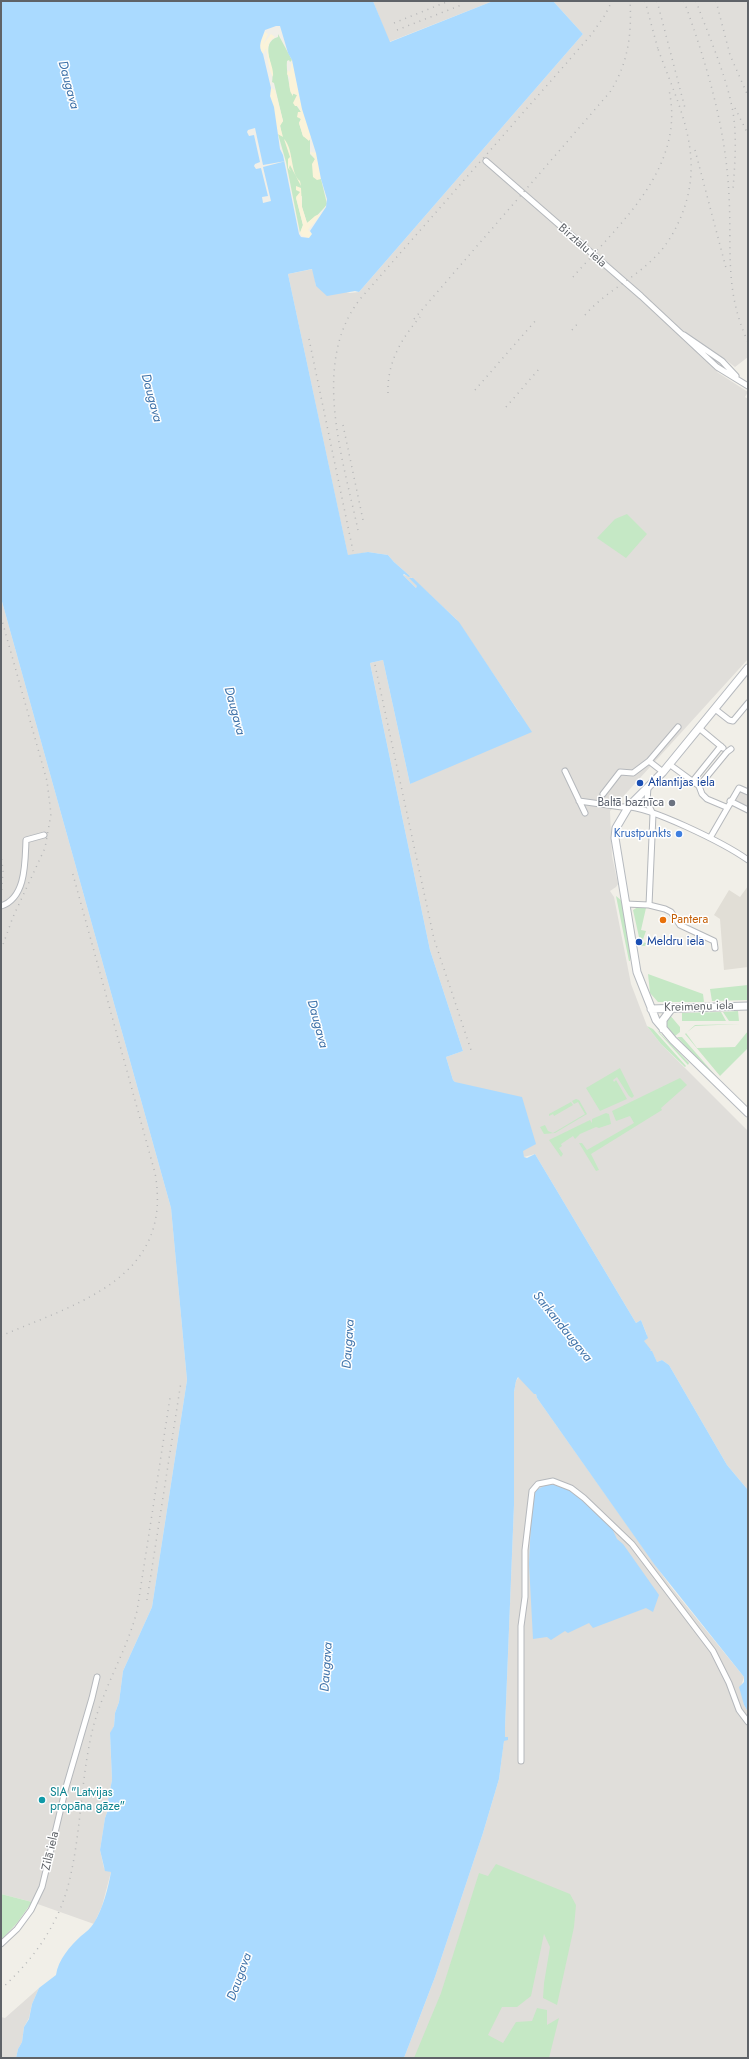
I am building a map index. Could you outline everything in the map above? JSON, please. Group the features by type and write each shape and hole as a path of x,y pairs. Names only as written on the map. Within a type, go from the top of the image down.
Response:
{"main road":[{"path":"748,669 663,772 629,806 616,828 615,838 638,972 656,1020 663,1030 748,1113"},
{"name":"Kreimeņu iela","path":"651,1009 748,1006"},
{"path":"663,1030 663,1020 672,1008"}],"street":[{"name":"Birztalu iela","path":"486,161 640,296 677,331 722,361 741,381 748,386"},
{"path":"715,709 729,720 733,720 747,706"},
{"path":"602,794 620,772 633,773 650,761 678,727"},
{"path":"699,728 729,751 699,786"},
{"path":"692,782 721,746"},
{"path":"650,761 663,772"},
{"path":"669,764 699,786 702,794 708,799 726,807"},
{"path":"565,771 585,814"},
{"path":"648,787 647,802 653,814 649,905"},
{"path":"710,838 726,807 739,788 748,792"},
{"path":"579,801 622,807 629,806 653,814 710,838 748,860"},
{"path":"730,802 748,810"},
{"path":"1,906 8,904 16,898 20,889 26,840 44,835"},
{"path":"626,904 649,905 671,912 680,925 714,941 715,948"},
{"path":"521,1761 521,1626 525,1597 525,1550 532,1491 538,1484 553,1481 571,1488 584,1498 632,1544 713,1651 729,1683 739,1710 748,1722"},
{"name":"Zilā iela","path":"1,1944 17,1929 31,1910 42,1887 66,1787 97,1677"}],"shaded area":[{"path":"373,1 493,1 389,42"},
{"path":"553,1 748,1 748,357 735,367 726,360 717,372 748,392 745,397 748,399 748,659 610,811 612,856 618,884 610,891 614,897 631,984 647,1026 661,1044 748,1131 748,1490 727,1465 669,1365 662,1360 657,1362 652,1352 643,1341 647,1338 647,1335 641,1320 636,1323 535,1154 524,1157 453,1080 446,1057 463,1051 430,950 370,663 383,660 410,784 519,712 456,619 411,577 418,586 416,588 403,575 410,576 388,555 368,552 348,556 288,274 313,269 316,286 350,293 359,292 583,34"},
{"path":"1,598 171,1208 187,1380 152,1607 123,1671 119,1702 115,1713 114,1726 110,1735 112,1780 108,1800 110,1804 105,1818 100,1850 104,1868 111,1872 102,1906 94,1924 32,1902 1,1894"},
{"path":"741,786 748,790 748,808 732,801"},
{"path":"748,886 748,967 724,970 720,919 714,915 729,890 740,897"},
{"path":"519,1377 536,1394 537,1398 671,1587 744,1677 741,1686 744,1705 748,1712 748,2058 404,2058 435,1977 483,1833 499,1779 504,1740 508,1740 505,1738 505,1728 514,1505 514,1392 516,1381"},
{"path":"39,1988 32,2004 29,2018 24,2027 22,2042 18,2049 16,2058 1,2058 1,2017 5,2018"}],"green space":[{"path":"278,34 292,60 290,62 289,60 287,61 291,93 297,95 296,105 301,112 301,119 299,123 303,136 310,140 310,154 315,159 313,167 314,171 318,179 321,179 327,204 318,215 307,223 302,207 302,196 296,198 303,225 300,233 286,162 278,134 282,136 280,125 283,121 274,83 272,82 273,76 268,50 272,40 278,37"},
{"path":"627,514 647,534 626,558 597,538 615,519"},
{"path":"616,896 622,901 631,953 630,961 629,961"},
{"path":"638,907 646,908 641,930 646,931 642,942 646,943 645,946 641,946 633,910"},
{"path":"648,974 703,994 704,1002 658,1002 650,993"},
{"path":"748,985 748,1000 712,1001 710,989"},
{"path":"738,1011 739,1021 729,1021 723,1012"},
{"path":"721,1012 726,1021 682,1021 682,1013"},
{"path":"669,1014 680,1027 680,1032 675,1036 665,1024"},
{"path":"740,1024 695,1026 687,1032 695,1025"},
{"path":"647,1026 653,1029 686,1066 685,1067 661,1044"},
{"path":"657,1030 689,1063 688,1065 659,1033"},
{"path":"748,1031 748,1048 720,1076 685,1034 686,1033 697,1048 735,1047"},
{"path":"677,1037 682,1037 716,1076 714,1077"},
{"path":"620,1068 634,1096 632,1098 629,1096 617,1077 613,1080 614,1082 616,1080 627,1099 600,1111 586,1088"},
{"path":"680,1078 687,1085 661,1108 662,1110 591,1154 599,1170 596,1171 579,1143 582,1143 587,1150 634,1123 630,1116 616,1121 612,1111"},
{"path":"576,1099 579,1100 587,1114 555,1133 544,1134 540,1127 545,1125 548,1131 553,1133 585,1114 578,1102 574,1104 572,1101"},
{"path":"571,1102 573,1105 554,1116 553,1114 549,1116 549,1114"},
{"path":"606,1113 609,1114 611,1124 599,1128 596,1127 580,1134 575,1139 573,1136 561,1144 562,1146 559,1148 563,1154 561,1157 549,1140 590,1120 592,1123 592,1119"},
{"path":"496,1864 570,1894 576,1905 574,1927 557,2005 543,1998 550,1947 544,1934 531,1996 517,2007 502,2007 488,2035 503,2043 516,2022 532,2021 537,2008 547,2010 547,2025 559,2018 549,2058 414,2058 441,1993 479,1873 488,1876"},
{"path":"1,1894 32,1902 17,1923 1,1940"}],"sand":[{"path":"265,32 268,34 263,45 271,34 275,37 270,41 268,46 273,77 269,67 266,48 263,54 260,48"},
{"path":"292,60 302,109 311,136 309,141 303,136 299,123 301,119 297,117 298,112 301,112 298,106 295,106 293,103 297,95 293,93 293,96 290,90 290,78 287,74 288,70 290,72"},
{"path":"271,88 275,90 283,121 280,126 283,137 278,134 272,106"},
{"path":"284,139 287,143 295,173 301,186 290,165 289,168 291,171 288,168 288,159 290,157"},
{"path":"310,152 316,153 321,179 317,180 313,177 312,164 315,159"},
{"path":"296,186 301,188 302,207 307,223 315,216 322,213 308,230 312,234 309,238 302,236 300,233 303,225 296,197 300,192 296,190"}],"water":[{"path":"1,1 373,1 390,42 493,1 553,1 583,34 359,292 355,291 327,296 316,286 312,269 288,274 348,555 368,552 388,555 410,576 403,575 416,588 417,586 409,578 413,578 459,622 532,732 410,784 383,660 370,663 430,950 463,1051 446,1057 453,1080 455,1082 522,1097 536,1144 523,1151 524,1157 527,1158 535,1154 636,1323 641,1320 648,1338 644,1341 651,1350 650,1351 652,1351 657,1362 662,1360 669,1365 727,1465 748,1490 748,1712 744,1705 739,1687 744,1682 744,1677 654,1564 537,1398 536,1394 534,1394 518,1377 514,1392 514,1505 505,1728 505,1737 508,1737 508,1740 504,1741 499,1779 483,1833 435,1977 404,2058 16,2058 18,2049 22,2042 24,2027 29,2019 32,2004 39,1988 56,1975 59,1964 65,1954 93,1925 103,1905 107,1892 111,1872 105,1871 100,1850 105,1818 110,1804 108,1800 112,1780 110,1733 114,1726 123,1671 152,1607 187,1380 171,1208 1,598","holes":["280,26 288,53 292,60 302,109 316,153 327,199 326,207 310,231 312,234 309,238 301,237 299,234 283,155 280,149 274,107 270,96 271,88 263,54 260,48 265,30"]},
{"path":"551,1484 569,1490 610,1524 617,1539 623,1544 659,1595 653,1612 646,1608 593,1628 589,1623 568,1633 565,1631 551,1640 547,1637 533,1639 529,1564 532,1499 534,1493 538,1489"}],"pier":[{"path":"255,128 263,165 286,161 263,167 271,201 263,203 262,197 268,196 261,168 256,169 254,166 260,162 254,135 249,136 247,132 248,130"}],"railway":[{"path":"394,23 449,1"},
{"path":"358,530 339,442 335,411 334,380 337,351 346,323 361,298 591,35 605,15 612,1"},
{"path":"414,319 610,92 621,71 628,48 630,1"},
{"path":"645,1 659,53"},
{"path":"657,1 685,108"},
{"path":"684,1 708,73 720,121 729,196 732,287 740,323 748,342"},
{"path":"696,1 722,70 733,112 735,141 733,189"},
{"path":"716,1 730,55 748,96"},
{"path":"397,30 464,4"},
{"path":"585,315 601,300 657,255 669,240 678,224 688,196 691,174 687,132 674,91 658,49"},
{"path":"573,277 628,215 645,193 658,169 668,145 672,118 669,90"},
{"path":"735,108 748,134"},
{"path":"695,150 726,268"},
{"path":"388,393 388,382 396,352 413,325 420,317"},
{"path":"475,390 536,320"},
{"path":"572,330 580,321"},
{"path":"309,339 353,551"},
{"path":"506,407 539,369"},
{"path":"343,425 363,520"},
{"path":"1,617 47,781 51,814 45,848 13,917 1,950"},
{"path":"375,665 434,939 472,1053"},
{"path":"1,853 3,871 1,899"},
{"path":"1,1336 60,1312 88,1298 114,1282 135,1262 150,1239 157,1209 155,1173 72,871"},
{"path":"147,1600 181,1382"},
{"path":"1,1989 23,1967 42,1942 57,1915 68,1886 73,1866 86,1764 94,1724 104,1695 128,1640 137,1611 170,1398"}],"place":[{"name":"Atlantijas iela","path":"640,783"},
{"name":"Baltā baznīca","path":"672,803"},
{"name":"Krustpunkts","path":"679,834"},
{"name":"Pantera","path":"663,920"},
{"name":"Meldru iela","path":"639,942"},
{"name":"SIA \"Latvijas propāna gāze\"","path":"42,1800"}],"water label":[{"name":"Daugava","path":"68,85"},
{"name":"Daugava","path":"151,398"},
{"name":"Daugava","path":"234,711"},
{"name":"Daugava","path":"317,1024"},
{"name":"Sarkandaugava","path":"562,1327"},
{"name":"Daugava","path":"349,1344"},
{"name":"Daugava","path":"327,1667"},
{"name":"Daugava","path":"240,1977"}]}
